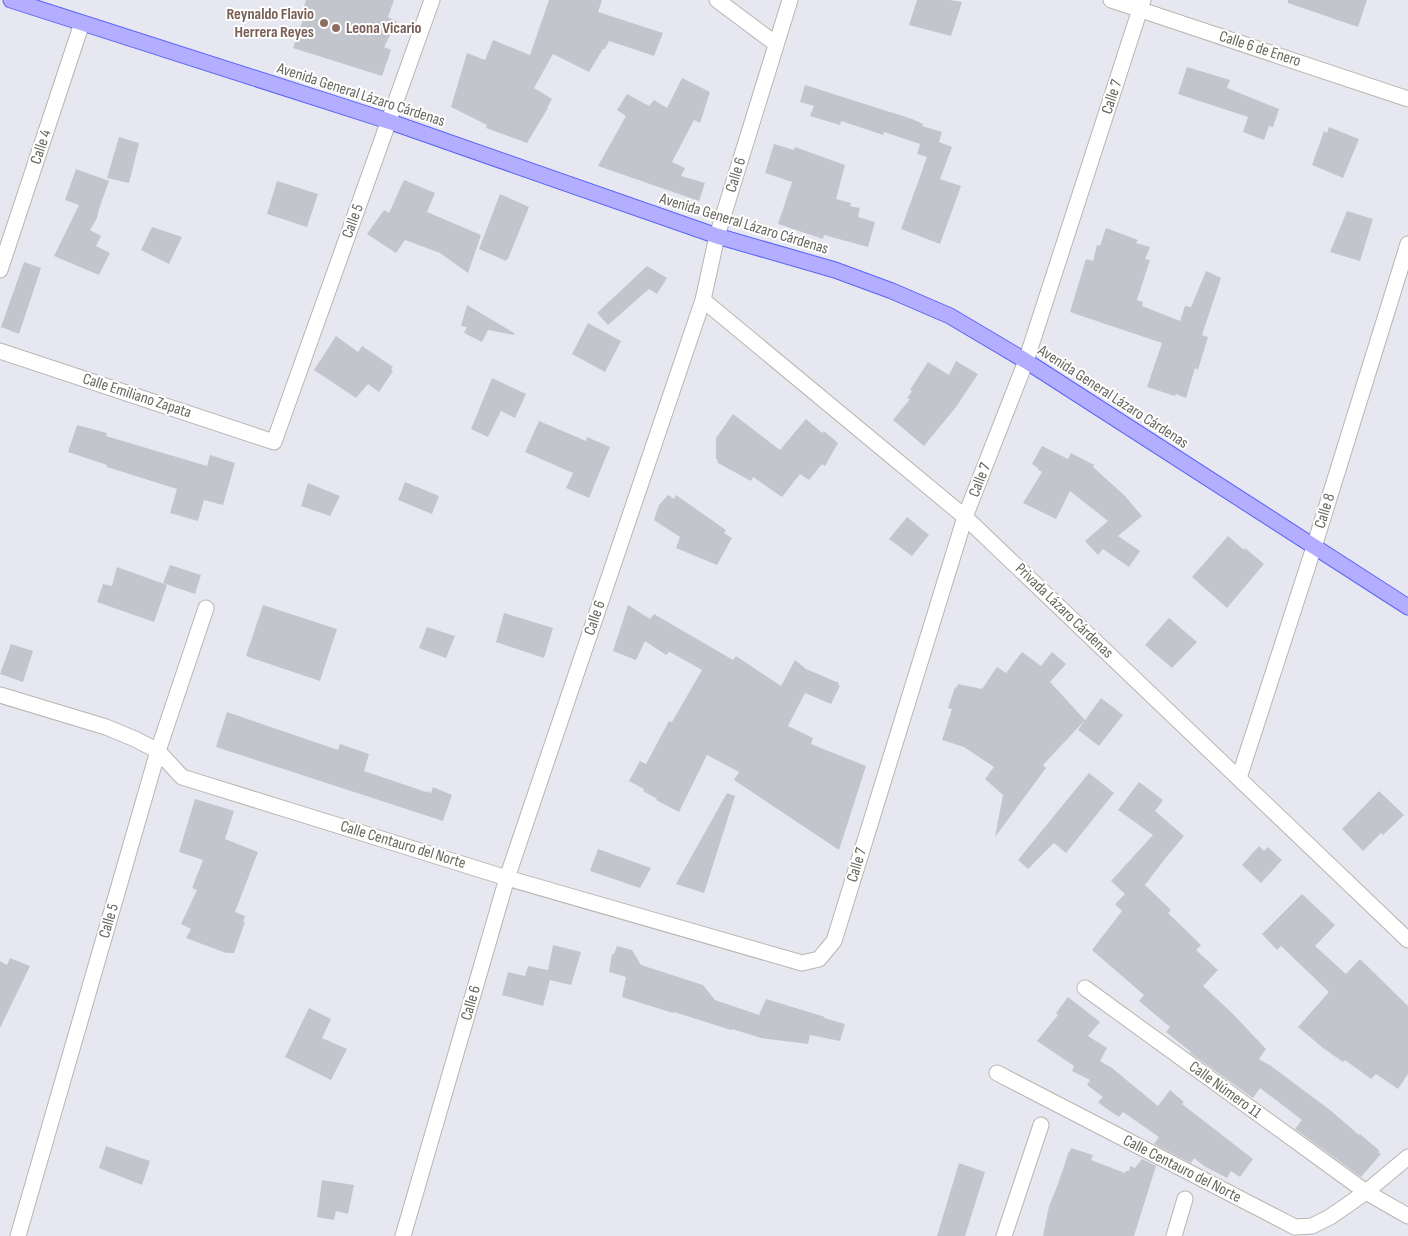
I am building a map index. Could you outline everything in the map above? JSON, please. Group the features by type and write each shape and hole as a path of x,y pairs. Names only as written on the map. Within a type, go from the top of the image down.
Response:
{"main road":[{"name":"Avenida General Lázaro Cárdenas","path":"11,0 388,121 717,236 835,270 892,291 950,316 1026,361 1408,607"}],"street":[{"name":"Calle 5","path":"274,442 432,0"},
{"path":"717,0 776,44"},
{"name":"Calle 6","path":"403,1236 507,878 703,300 717,236 790,0"},
{"name":"Calle 6 de Enero","path":"1111,0 1142,5 1408,99"},
{"name":"Calle 7","path":"820,959 834,941 965,517 1026,361 1142,5"},
{"name":"Calle 4","path":"0,270 82,23"},
{"name":"Calle 8","path":"1239,778 1314,547 1408,244"},
{"name":"Privada Lázaro Cárdenas","path":"703,300 965,517 1408,940"},
{"name":"Calle Emiliano Zapata","path":"0,350 274,442"},
{"name":"Calle 5","path":"18,1236 158,751 206,608"},
{"name":"Calle Centauro del Norte","path":"0,695 106,727 135,739 158,751 182,777 507,878 802,963 820,959"},
{"name":"Calle Número 11","path":"1085,988 1366,1192 1408,1216"},
{"name":"Calle Centauro del Norte","path":"998,1073 1295,1227 1312,1226 1330,1217 1366,1192 1408,1157"},
{"path":"1004,1236 1041,1125"},
{"path":"1174,1236 1185,1199"}],"building":[{"path":"306,0 394,0 388,17 397,22 384,47 391,50 382,76 293,48 303,20 300,19"},
{"path":"549,0 602,0 598,12 663,33 654,56 609,41 589,72 553,54 534,88 552,99 527,143 486,128 487,125 451,107 467,53 485,60 493,40 530,55"},
{"path":"917,0 962,2 951,36 909,25"},
{"path":"1288,0 1367,0 1358,27 1288,3"},
{"path":"1187,67 1230,80 1227,88 1279,109 1273,127 1269,126 1264,140 1243,132 1248,117 1178,94"},
{"path":"682,78 710,92 700,123 694,120 672,162 685,168 681,176 705,183 699,201 598,166 626,116 617,110 627,94 649,106 654,100 667,108"},
{"path":"805,85 912,119 923,124 922,126 942,132 939,142 952,147 940,179 961,186 940,244 901,229 927,157 917,154 920,144 884,132 883,135 841,121 840,125 810,116 814,106 800,102"},
{"path":"1329,127 1359,139 1343,178 1312,165 1324,131 1327,133"},
{"path":"119,137 139,143 129,183 107,178"},
{"path":"774,144 794,150 795,147 845,165 836,199 851,203 850,206 860,208 858,217 875,222 868,247 824,235 823,239 778,224 792,182 765,173"},
{"path":"76,169 109,181 97,218 90,230 101,236 96,246 110,253 99,275 54,256 79,205 65,200"},
{"path":"404,180 435,193 427,212 481,235 468,273 440,253 405,240 396,253 367,234 384,210 389,213"},
{"path":"277,181 318,194 307,227 267,214"},
{"path":"500,194 529,207 506,261 479,249"},
{"path":"1347,211 1373,219 1360,261 1330,252"},
{"path":"152,227 182,237 169,264 141,250"},
{"path":"1106,228 1138,240 1136,243 1150,247 1145,259 1150,260 1137,300 1143,302 1142,306 1180,321 1185,306 1191,307 1206,271 1221,278 1202,335 1208,337 1198,370 1195,368 1186,398 1147,387 1162,343 1070,312 1086,259 1093,261 1097,245 1100,246"},
{"path":"24,262 41,268 19,334 1,327"},
{"path":"647,266 667,278 657,294 649,289 608,325 597,313"},
{"path":"467,305 514,333 514,335 488,330 482,342 464,333 467,327 461,326"},
{"path":"588,323 621,341 605,372 572,354"},
{"path":"336,336 358,352 362,346 393,367 391,369 393,371 379,392 368,384 356,398 314,370"},
{"path":"956,361 978,374 956,407 924,446 893,420 910,399 907,398 912,391 910,390 928,362 949,375"},
{"path":"492,378 526,394 515,418 501,411 488,437 471,429"},
{"path":"733,414 780,450 806,419 822,433 824,431 838,443 825,466 822,464 809,480 800,474 782,497 753,477 751,481 718,463 716,459 716,438"},
{"path":"539,421 586,441 587,437 610,447 589,498 566,488 573,473 525,452"},
{"path":"77,425 107,433 106,436 207,466 210,455 235,463 223,505 204,500 198,521 170,513 177,489 107,467 107,465 68,452"},
{"path":"1042,446 1068,459 1071,453 1094,465 1093,467 1124,495 1142,516 1118,536 1140,551 1129,567 1103,549 1098,555 1085,541 1108,521 1070,491 1056,519 1023,503 1042,472 1032,464"},
{"path":"405,482 439,496 432,514 398,500"},
{"path":"308,483 340,496 330,516 301,506"},
{"path":"668,495 674,499 676,495 726,530 724,533 732,538 717,565 676,548 680,537 654,520 659,505"},
{"path":"907,517 929,535 912,556 889,539"},
{"path":"1228,536 1264,564 1227,608 1192,577"},
{"path":"170,565 201,575 195,594 163,583"},
{"path":"117,567 167,585 154,622 97,602 103,584 112,586"},
{"path":"263,605 337,629 320,681 246,656"},
{"path":"628,605 650,619 654,614 733,660 736,656 781,686 795,660 806,669 839,683 838,685 840,686 831,704 805,693 788,726 813,738 811,744 866,766 839,850 734,780 739,772 707,755 679,812 656,800 643,791 644,789 629,781 640,761 646,764 669,721 672,722 702,670 670,652 666,655 645,641 636,660 613,651"},
{"path":"504,613 553,628 544,658 496,642"},
{"path":"1169,618 1197,642 1172,668 1145,645"},
{"path":"427,627 455,636 446,658 419,648"},
{"path":"11,644 33,651 23,682 0,674"},
{"path":"1022,652 1041,666 1052,652 1066,664 1050,682 1085,720 1043,765 1046,768 995,837 1003,795 985,779 994,767 964,747 942,740 952,709 948,708 955,687 958,684 982,689 997,667 1006,673"},
{"path":"1101,698 1123,715 1099,746 1078,730"},
{"path":"227,712 338,750 340,744 369,754 364,771 426,792 431,793 433,787 452,795 443,821 216,747"},
{"path":"1089,773 1114,793 1066,853 1054,843 1028,869 1018,860"},
{"path":"1139,782 1163,800 1155,811 1184,836 1145,885 1171,910 1168,913 1201,945 1196,950 1218,970 1203,986 1266,1049 1259,1059 1330,1110 1380,1151 1378,1152 1381,1154 1361,1177 1295,1129 1302,1120 1260,1088 1253,1098 1190,1053 1166,1032 1170,1027 1139,1001 1144,995 1092,950 1122,911 1115,904 1125,894 1111,881 1153,835 1118,810"},
{"path":"1379,791 1404,815 1383,835 1381,833 1363,851 1342,829"},
{"path":"727,793 735,796 704,893 676,884"},
{"path":"195,799 234,811 225,839 258,852 235,912 245,916 243,922 245,922 234,953 226,953 186,938 191,929 181,924 197,890 192,888 203,860 179,852"},
{"path":"1259,846 1264,851 1268,847 1282,860 1261,883 1242,865"},
{"path":"598,849 651,868 640,888 590,871"},
{"path":"1302,894 1335,925 1315,946 1346,974 1360,959 1408,1006 1408,1074 1398,1089 1376,1074 1371,1079 1345,1060 1343,1062 1298,1027 1329,992 1281,946 1277,950 1262,934"},
{"path":"553,945 581,952 571,985 550,980 543,1006 502,995 508,972 525,976 528,966 548,970"},
{"path":"617,946 632,950 641,965 703,985 715,1000 759,1015 766,999 845,1024 840,1041 810,1035 808,1044 761,1038 622,997 626,977 609,972 612,954 614,954"},
{"path":"10,958 30,966 0,1028 0,961 7,965"},
{"path":"1068,997 1100,1022 1088,1036 1107,1048 1100,1061 1112,1068 1158,1106 1170,1090 1184,1102 1182,1104 1253,1159 1240,1177 1231,1171 1227,1178 1204,1166 1194,1158 1191,1163 1154,1144 1159,1137 1123,1112 1119,1117 1098,1102 1103,1097 1087,1085 1090,1080 1072,1071 1074,1066 1037,1041 1058,1015 1056,1013"},
{"path":"309,1008 331,1019 322,1038 347,1049 331,1080 285,1057"},
{"path":"106,1146 150,1161 142,1185 99,1168"},
{"path":"1071,1148 1093,1155 1091,1160 1125,1173 1129,1171 1130,1166 1135,1168 1142,1159 1156,1166 1134,1236 1043,1236 1049,1206"},
{"path":"959,1163 985,1172 965,1236 937,1236"},
{"path":"322,1180 354,1185 348,1214 336,1211 334,1220 317,1217"}],"place":[{"name":"Reynaldo Flavio Herrera Reyes","path":"324,23"},
{"name":"Leona Vicario","path":"336,28"}]}
